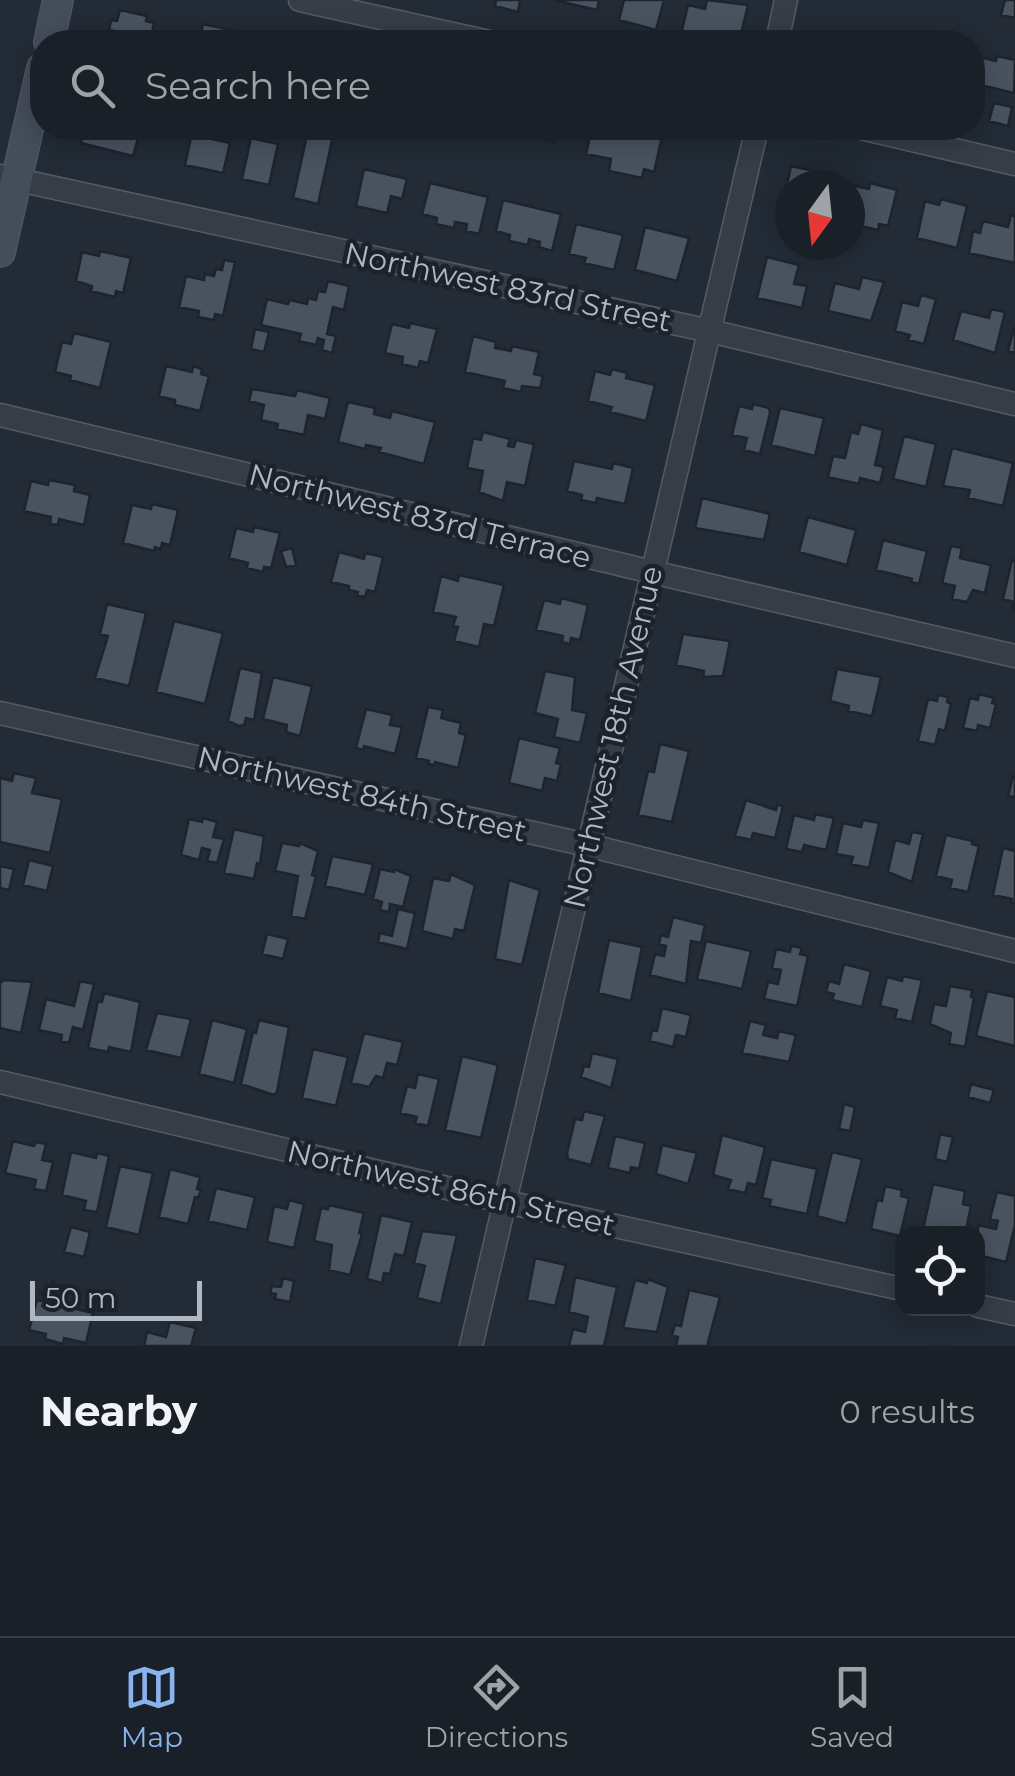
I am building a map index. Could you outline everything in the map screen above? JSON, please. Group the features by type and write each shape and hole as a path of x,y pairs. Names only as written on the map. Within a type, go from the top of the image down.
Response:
{"main road":[{"path":"51,30 58,0"},
{"path":"0,252 8,177 30,106"}],"street":[{"path":"300,0 435,30"},
{"path":"779,30 786,0"},
{"name":"Northwest 18th Avenue","path":"471,1346 754,140"},
{"path":"912,140 1015,164"},
{"name":"Northwest 83rd Street","path":"8,177 710,331 1015,404"},
{"name":"Northwest 83rd Terrace","path":"0,414 1015,656"},
{"name":"Northwest 84th Street","path":"0,713 587,845 1015,951"},
{"name":"Northwest 86th Street","path":"0,1082 506,1202 895,1287"},
{"path":"985,1308 1015,1314"}],"building":[{"path":"496,0 520,0 518,12 495,6"},
{"path":"554,0 599,0 597,10"},
{"path":"624,0 664,0 656,30 619,20"},
{"path":"707,0 748,5 742,30 682,30 688,5 705,9"},
{"path":"1005,0 1015,0 1015,18 1001,15"},
{"path":"120,10 147,16 146,21 154,23 153,30 109,30 111,20 117,21"},
{"path":"203,24 230,30 202,30"},
{"path":"997,56 1015,60 1014,93 985,86 985,58 996,61"},
{"path":"994,103 1012,107 1008,126 989,121"},
{"path":"82,140 137,140 133,156 81,143"},
{"path":"190,140 230,143 223,173 185,165"},
{"path":"251,140 278,144 269,185 242,179"},
{"path":"306,140 332,140 318,204 293,198"},
{"path":"589,140 661,140 654,172 644,169 642,178 609,171 611,159 586,154"},
{"path":"364,169 407,179 402,199 391,196 387,213 356,206"},
{"path":"430,183 488,197 479,234 466,231 467,224 455,222 454,228 436,224 437,218 422,214"},
{"path":"870,183 897,190 888,226 879,224 878,230 865,227 865,188 869,189"},
{"path":"941,199 967,206 957,248 917,238 925,201 939,205"},
{"path":"503,200 561,214 552,251 529,239 528,245 509,241 510,235 496,231"},
{"path":"1011,215 1015,216 1015,263 969,253 973,231 980,233 983,221 1008,227"},
{"path":"576,224 623,235 614,270 584,263 586,258 569,254"},
{"path":"645,227 689,238 677,281 635,270"},
{"path":"100,251 131,258 123,293 116,291 115,297 91,291 92,286 76,281 82,252 99,256"},
{"path":"767,257 799,265 794,284 807,286 802,308 757,298"},
{"path":"224,260 235,262 223,316 215,314 214,320 198,317 199,311 179,307 186,276 204,280 205,274 214,276 216,269 222,270"},
{"path":"862,277 884,282 871,321 828,311 835,283 859,289"},
{"path":"328,281 349,286 344,310 333,307 327,334 336,336 332,353 322,350 324,340 318,338 316,345 299,341 301,334 261,325 267,299 307,304 308,298 316,300 318,291 325,292"},
{"path":"921,295 936,299 924,344 895,331 902,302 918,306"},
{"path":"991,309 1005,312 995,353 953,340 961,311 989,318"},
{"path":"410,323 437,329 428,363 420,361 418,368 402,364 403,357 385,353 392,324 409,328"},
{"path":"1015,328 1015,353 1008,351"},
{"path":"255,329 269,332 264,352 251,349"},
{"path":"74,333 111,342 100,388 55,372 62,342 71,344"},
{"path":"473,336 496,342 495,348 511,351 512,346 539,352 534,374 543,376 540,388 522,386 521,392 503,388 505,381 465,372"},
{"path":"166,366 192,372 193,366 209,376 200,411 159,396"},
{"path":"612,369 627,373 626,378 655,385 646,421 610,412 612,407 588,401 595,371 610,375"},
{"path":"252,389 295,396 297,390 330,398 325,419 308,415 304,435 277,429 278,424 261,420 264,405 249,401"},
{"path":"348,402 375,408 374,414 390,418 392,411 435,422 424,464 379,452 381,448 366,445 365,449 338,442"},
{"path":"753,404 769,408 770,413 760,454 744,450 747,438 732,435 739,406 752,409"},
{"path":"780,408 824,418 815,456 771,445"},
{"path":"861,424 883,430 875,465 884,467 880,483 860,478 859,484 828,477 833,456 845,458 851,432 858,434"},
{"path":"483,432 510,439 508,446 514,447 516,440 534,444 525,486 507,482 503,501 479,492 483,471 467,468 473,438 481,440"},
{"path":"904,436 936,444 926,487 893,479"},
{"path":"952,448 1013,463 1003,506 968,498 970,490 943,486"},
{"path":"574,461 612,469 613,463 633,468 625,504 597,498 596,503 581,500 582,495 567,491"},
{"path":"49,480 75,485 74,491 90,495 84,525 59,519 58,525 50,524 51,517 24,511 31,481 48,485"},
{"path":"702,498 770,514 764,540 695,528"},
{"path":"152,504 178,510 170,545 162,543 161,549 155,547 154,551 123,543 132,505 151,509"},
{"path":"808,517 856,530 847,565 799,552"},
{"path":"254,527 280,533 271,568 264,567 263,572 229,558 236,528 253,532"},
{"path":"883,540 927,551 919,584 876,570"},
{"path":"951,546 962,548 960,558 991,565 985,593 973,590 967,602 952,599 955,586 942,583"},
{"path":"292,548 296,565 286,567 281,551"},
{"path":"339,552 364,559 365,553 383,557 375,592 367,590 365,597 349,590 349,586 331,582"},
{"path":"1012,560 1015,610 1014,602 1003,599"},
{"path":"459,575 504,585 494,626 484,624 479,647 454,641 456,617 433,612 441,576 458,581"},
{"path":"561,598 588,605 580,640 571,638 570,644 562,642 563,636 536,630 544,600 560,604"},
{"path":"107,604 146,613 129,686 95,678 108,636 100,634"},
{"path":"174,621 223,633 205,704 156,692"},
{"path":"683,634 730,641 723,676 703,677 704,671 676,665"},
{"path":"240,668 262,673 254,720 246,718 244,725 239,726 228,721"},
{"path":"837,669 881,677 872,716 848,711 849,706 830,701"},
{"path":"545,671 575,677 572,710 587,713 580,743 554,737 558,719 535,713"},
{"path":"273,677 312,686 300,736 286,732 287,725 263,719"},
{"path":"979,694 994,698 992,703 996,704 990,728 963,728 970,698 978,700"},
{"path":"938,695 948,697 951,704 945,731 939,729 935,745 918,741 928,699 937,701"},
{"path":"428,707 443,710 441,718 461,723 459,733 466,735 458,768 428,764 429,761 416,758"},
{"path":"366,709 392,715 390,725 402,727 395,754 364,746 363,750 356,748"},
{"path":"519,738 560,748 557,781 545,778 542,791 509,783"},
{"path":"660,744 689,751 672,822 638,815 648,771 654,772"},
{"path":"14,773 36,778 32,793 62,799 50,853 0,842 0,778 12,781"},
{"path":"1015,777 1015,797 1008,796"},
{"path":"746,800 776,810 777,805 783,806 775,838 753,833 751,840 735,836"},
{"path":"815,814 834,818 826,850 804,845 802,852 786,849 794,815 814,820"},
{"path":"203,818 217,822 213,837 224,839 217,863 207,861 210,850 202,848 199,860 181,855 189,819 202,822"},
{"path":"863,820 879,823 869,868 851,864 853,857 836,854 843,823 861,827"},
{"path":"234,829 264,836 254,879 224,873"},
{"path":"912,832 923,834 912,882 888,872 895,840 909,844"},
{"path":"946,835 979,846 968,892 950,888 952,880 936,876"},
{"path":"282,843 300,843 318,851 305,919 291,916 298,876 275,871"},
{"path":"1003,848 1015,851 1015,903 993,895"},
{"path":"332,856 373,864 365,895 325,886"},
{"path":"29,860 53,866 47,891 23,885"},
{"path":"0,866 14,869 9,890 0,888"},
{"path":"380,869 394,869 411,876 403,907 390,904 389,912 380,910 382,902 373,899"},
{"path":"451,874 475,885 464,931 455,929 453,939 422,931 433,878 449,881"},
{"path":"509,880 540,890 522,965 495,959"},
{"path":"398,909 415,913 407,949 378,942 380,933 392,936"},
{"path":"673,917 705,925 701,943 691,941 686,984 650,975 655,954 664,956 666,946 659,944 661,935 668,937"},
{"path":"267,934 288,939 283,959 262,954"},
{"path":"609,940 642,947 631,1001 598,993"},
{"path":"706,941 751,951 742,989 697,979"},
{"path":"791,946 802,948 800,954 808,956 797,1006 764,999 768,982 778,984 781,970 772,968 776,949 790,952"},
{"path":"844,964 871,971 862,1007 832,1000 834,994 826,992 829,981 839,984"},
{"path":"903,976 922,980 912,1022 895,1018 897,1010 880,1006 887,977 902,981"},
{"path":"80,981 94,984 83,1030 73,1027 69,1043 61,1041 62,1035 39,1030 46,999 74,1006"},
{"path":"32,982 21,1033 0,1028 0,983"},
{"path":"950,986 972,990 974,998 965,1047 949,1044 951,1033 930,1024 934,1004 946,1006"},
{"path":"987,991 1015,997 1015,1046 976,1036"},
{"path":"104,993 140,1002 131,1052 88,1048 98,1001 102,1002"},
{"path":"662,1008 691,1015 686,1037 676,1035 673,1047 650,1041 652,1030 657,1031"},
{"path":"157,1013 191,1019 181,1058 146,1050"},
{"path":"212,1020 247,1029 234,1083 199,1074"},
{"path":"259,1020 289,1027 274,1095 241,1084"},
{"path":"750,1021 766,1025 763,1035 777,1038 779,1031 796,1035 789,1062 742,1053"},
{"path":"364,1033 403,1042 397,1065 387,1063 383,1078 376,1076 369,1087 351,1083"},
{"path":"313,1049 348,1057 336,1106 302,1098"},
{"path":"592,1053 618,1059 611,1088 581,1077 584,1066 589,1067"},
{"path":"462,1056 498,1065 481,1138 445,1130"},
{"path":"418,1074 439,1079 428,1126 415,1123 417,1117 400,1113 407,1086 415,1088"},
{"path":"971,1084 994,1090 990,1103 968,1097"},
{"path":"844,1104 855,1107 850,1131 839,1129"},
{"path":"584,1111 605,1116 591,1165 568,1159 567,1153 575,1119 582,1120"},
{"path":"940,1134 953,1137 947,1162 935,1159"},
{"path":"722,1135 765,1147 756,1185 748,1183 745,1193 728,1189 731,1180 713,1175"},
{"path":"615,1136 645,1143 639,1169 631,1167 630,1173 608,1168"},
{"path":"13,1141 34,1146 36,1142 46,1144 42,1160 53,1162 46,1191 34,1189 36,1180 5,1173"},
{"path":"662,1145 697,1153 688,1184 656,1174"},
{"path":"71,1152 96,1158 97,1153 109,1156 97,1212 84,1210 86,1201 62,1195"},
{"path":"832,1152 862,1159 846,1224 817,1216"},
{"path":"771,1159 817,1169 807,1214 769,1206 771,1200 762,1198"},
{"path":"120,1166 153,1173 139,1235 106,1227"},
{"path":"170,1169 200,1177 197,1189 201,1190 195,1197 188,1224 159,1217"},
{"path":"933,1184 965,1191 963,1204 971,1206 967,1225 970,1226 924,1226"},
{"path":"885,1186 902,1190 901,1196 909,1198 902,1226 895,1226 895,1235 871,1229 877,1200 882,1201"},
{"path":"216,1188 255,1197 247,1230 208,1221"},
{"path":"997,1192 1015,1196 1015,1225 1006,1262 985,1257 985,1227 996,1229 998,1221 990,1219"},
{"path":"289,1200 304,1204 294,1248 267,1242 274,1206 287,1209"},
{"path":"329,1205 364,1213 350,1275 329,1270 332,1245 314,1241 321,1208 328,1209"},
{"path":"381,1215 412,1222 404,1256 395,1254 390,1274 384,1273 382,1283 367,1279"},
{"path":"71,1227 90,1232 84,1257 64,1252"},
{"path":"422,1231 457,1235 441,1304 417,1298 425,1266 414,1263"},
{"path":"535,1258 566,1265 555,1306 527,1300"},
{"path":"575,1277 617,1287 604,1346 569,1346 573,1329 585,1332 588,1317 569,1312"},
{"path":"283,1278 294,1281 290,1302 275,1299 276,1294 270,1293 272,1286 281,1287"},
{"path":"648,1279 668,1287 657,1332 623,1328 635,1280 647,1283"},
{"path":"689,1290 720,1297 707,1346 676,1346 678,1337 672,1335 675,1325 681,1326"},
{"path":"37,1300 93,1313 86,1343 64,1338 63,1344 29,1330"},
{"path":"170,1322 196,1328 191,1346 144,1346 147,1332 166,1337"}]}
